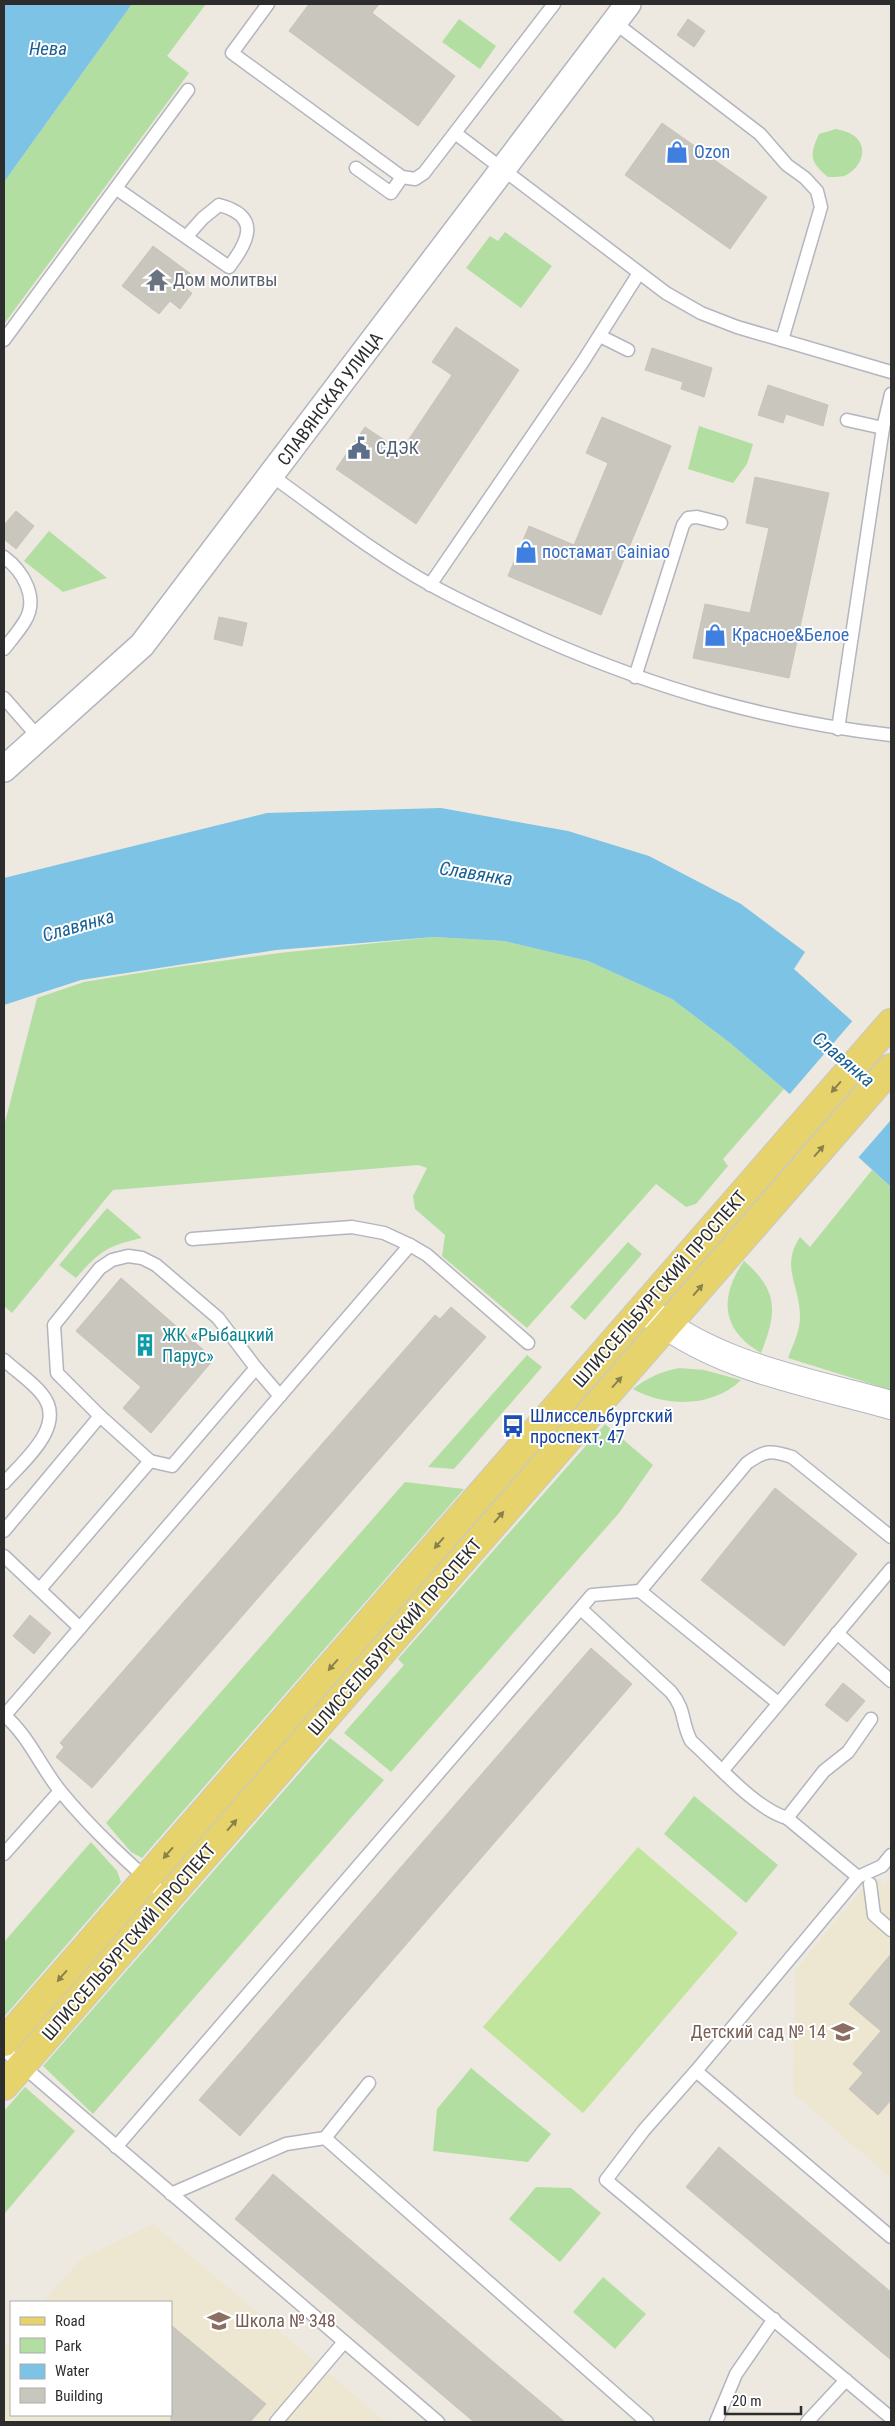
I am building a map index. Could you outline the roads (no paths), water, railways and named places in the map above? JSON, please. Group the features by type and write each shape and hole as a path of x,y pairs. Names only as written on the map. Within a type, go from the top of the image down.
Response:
{"main road":[{"name":"ШЛИССЕЛЬБУРГСКИЙ ПРОСПЕКТ","path":"4,2042 891,1023"},
{"name":"ШЛИССЕЛЬБУРГСКИЙ ПРОСПЕКТ","path":"10,2067 168,1898 891,1068"}],"street":[{"name":"СЛАВЯНСКАЯ УЛИЦА","path":"4,770 142,645 272,476 621,13"},
{"path":"644,1308 666,1327 730,1360 891,1405"}],"lane":[{"path":"268,4 232,53 402,177 415,179 424,173 554,4"},
{"path":"621,13 760,134 787,165 805,178 817,192 821,207 782,340"},
{"path":"4,340 117,189 188,90"},
{"path":"455,133 666,293 701,313 782,340 891,372"},
{"path":"356,168 391,193 402,177"},
{"path":"117,189 229,267 243,248 247,233 245,219 235,209 219,205 203,218 186,237"},
{"path":"430,585 600,336 639,273"},
{"path":"600,336 628,350"},
{"path":"838,729 883,428 891,394"},
{"path":"847,420 883,428"},
{"path":"272,476 383,556 430,585 503,621 635,677 722,704 838,729 891,735"},
{"path":"635,677 683,525 688,518 697,517 721,522"},
{"path":"4,557 15,565 31,601 26,619 4,649"},
{"path":"4,698 40,738"},
{"path":"192,1239 352,1226 384,1233 427,1255 528,1343"},
{"path":"168,1898 146,1879 60,1791 22,1734 4,1715 410,1245"},
{"path":"256,1368 172,1466 150,1461 100,1416 57,1373 54,1325 100,1268 112,1260 128,1256 142,1258 156,1264 218,1318 280,1396"},
{"path":"4,1360 42,1394 49,1405 50,1422 42,1439 4,1483"},
{"path":"4,1531 100,1416"},
{"path":"640,1591 747,1463 761,1453 777,1452 792,1457 891,1538"},
{"path":"40,1589 150,1461"},
{"path":"4,1556 80,1628"},
{"path":"723,1770 891,1569"},
{"path":"116,2146 592,1595 640,1591 778,1703"},
{"path":"581,1609 671,1692 680,1703 684,1716 685,1730 691,1741 760,1804 776,1814 787,1818 858,1877"},
{"path":"837,1634 891,1681"},
{"path":"787,1818 824,1771 848,1752 871,1719"},
{"path":"4,1854 60,1791"},
{"path":"891,1856 882,1866 858,1877 696,2071 644,2130 606,2180 891,2418"},
{"path":"870,1884 874,1915 891,1930"},
{"path":"10,2067 116,2146 438,2422"},
{"path":"696,2071 891,2236"},
{"path":"171,2194 286,2144 325,2138 369,2083"},
{"path":"325,2138 646,2422"},
{"path":"716,2422 736,2374 774,2319"},
{"path":"276,2422 344,2342"},
{"path":"807,2422 846,2380"}],"water":[{"name":"Нева","path":"4,4 132,4 4,182"},
{"name":"Славянка","path":"441,808 568,831 649,856 741,904 805,952 794,969 891,1056 891,1187 784,1089 730,1043 672,999 588,961 504,941 434,937 276,950 81,980 4,1005 4,878 267,813"}],"place":[{"name":"Ozon","path":"677,152"},
{"name":"Дом молитвы","path":"157,280"},
{"name":"СДЭК","path":"359,448"},
{"name":"постамат Cainiao","path":"526,552"},
{"name":"Красное&Белое","path":"715,635"},
{"name":"ЖК «Рыбацкий Парус»","path":"145,1345"},
{"name":"Шлиссельбургский проспект, 47","path":"513,1426"},
{"name":"Детский сад № 14","path":"843,2032"},
{"name":"Школа № 348","path":"219,2321"}]}
